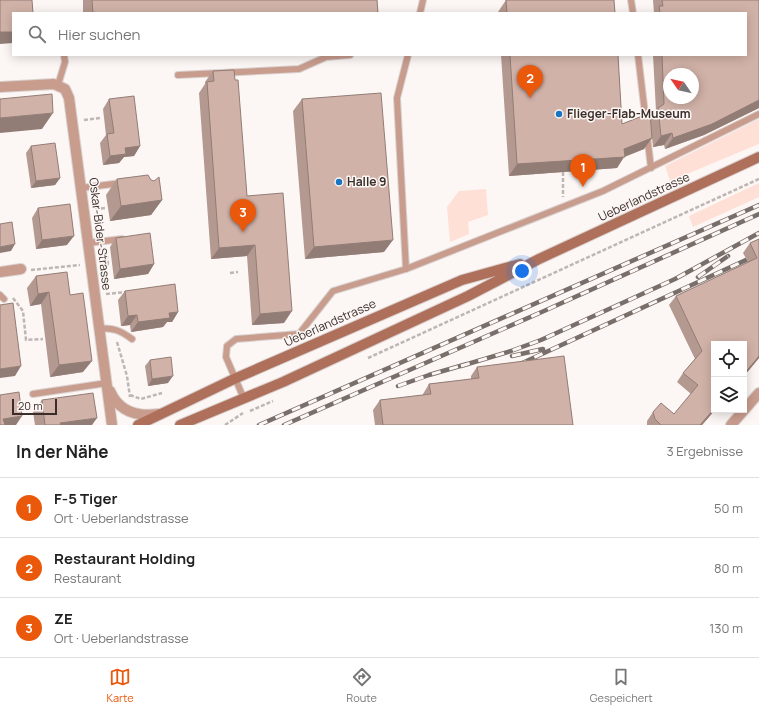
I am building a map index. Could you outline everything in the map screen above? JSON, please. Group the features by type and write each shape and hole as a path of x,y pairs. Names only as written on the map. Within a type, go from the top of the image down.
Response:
{"main road":[{"name":"Ueberlandstrasse","path":"180,425 244,399 468,296 539,259 759,157"},
{"name":"Ueberlandstrasse","path":"138,425 234,379 462,280 539,259"}],"street":[{"path":"0,87 50,83 62,87"},
{"name":"Oskar-Bider-Strasse","path":"62,87 71,104 112,425"},
{"path":"0,272 21,269"},
{"name":"Oskar-Bider-Strasse","path":"107,383 117,403 128,411 144,415 159,414"},
{"path":"731,425 759,393"}],"lane":[{"path":"420,12 423,0"},
{"path":"631,0 633,12"},
{"path":"62,87 65,62 64,56"},
{"path":"178,75 298,69 326,57 338,56"},
{"path":"406,268 397,98 408,56"},
{"path":"638,56 651,168"},
{"path":"244,399 234,379 226,357 227,346 231,341 236,339 299,334 333,291 406,268 603,191 759,114"},
{"path":"81,188 129,182"},
{"path":"88,243 126,238"},
{"path":"99,329 108,328 121,331 132,339"},
{"path":"33,394 107,383"}],"path":[{"path":"81,121 100,118"},
{"path":"563,172 564,207"},
{"path":"362,360 759,179"},
{"path":"93,209 105,208"},
{"path":"98,249 107,256 108,264 110,264"},
{"path":"21,269 24,271 91,264"},
{"path":"230,273 238,272"},
{"path":"104,294 132,291"},
{"path":"11,295 23,311 26,340 43,338"},
{"path":"117,342 127,376 130,395 141,399 162,394"},
{"path":"225,425 243,413 278,399"}],"shaded area":[{"path":"759,119 759,144 670,181 665,166"},
{"path":"759,183 759,197 693,227 689,216"},
{"path":"486,189 488,215 468,222 469,234 450,242 447,207 459,191"}],"building":[{"path":"0,0 32,0 33,12 12,12 12,32 0,32"},
{"path":"92,0 377,0 378,12 93,12"},
{"path":"506,0 614,0 615,12 507,12"},
{"path":"662,0 759,0 759,100 712,124 673,138 672,133 661,136 658,108 664,104 699,104 699,68 663,68 663,80 662,56 747,56 747,12 660,12 659,6 663,6"},
{"name":"Flieger-Flab-Museum","path":"510,56 618,56 622,124 650,113 652,138 624,149 625,157 517,164"},
{"path":"234,70 235,80 238,80 247,196 283,193 292,311 260,314 255,245 219,248 207,82 214,81 213,71"},
{"name":"Halle 9","path":"381,93 393,240 314,247 302,99"},
{"path":"52,94 53,113 0,118 0,99"},
{"path":"134,96 140,146 125,148 126,154 110,156 107,134 114,133 109,99"},
{"path":"55,143 60,178 36,181 31,146"},
{"path":"148,175 151,180 154,181 159,177 162,200 121,206 117,179"},
{"path":"70,204 74,236 42,240 38,208"},
{"path":"12,222 15,244 0,247 0,224"},
{"path":"150,233 154,264 120,269 116,238"},
{"path":"759,239 759,356 747,370 747,341 711,341 711,412 700,425 661,425 655,419 653,412 661,403 674,414 698,385 683,373 702,351 676,296 757,258 750,243"},
{"path":"67,272 70,295 83,293 92,361 59,365 49,292 38,294 36,276"},
{"path":"175,284 178,312 169,313 170,318 138,322 137,315 128,316 125,291"},
{"path":"13,303 21,366 0,369 0,305"},
{"path":"564,356 573,425 383,425 380,400 431,394 429,384 479,378 477,367"},
{"path":"171,357 173,376 152,379 150,360"},
{"path":"19,392 22,416 3,419 5,425 0,425 0,395"},
{"path":"93,393 97,418 60,423 61,425 45,425 42,400"}],"railway":[{"path":"259,425 759,205"},
{"path":"284,425 544,311 759,214"},
{"path":"461,366 541,340 675,279 759,233"},
{"path":"518,365 759,254"},
{"path":"698,277 728,256"},
{"path":"512,356 543,349"},
{"path":"398,386 467,364"}],"place":[{"name":"Restaurant Holding","path":"530,98"},
{"name":"Flieger-Flab-Museum","path":"559,114"},
{"name":"Halle 9","path":"339,182"},
{"name":"F-5 Tiger","path":"583,187"},
{"name":"ZE","path":"243,232"}]}
